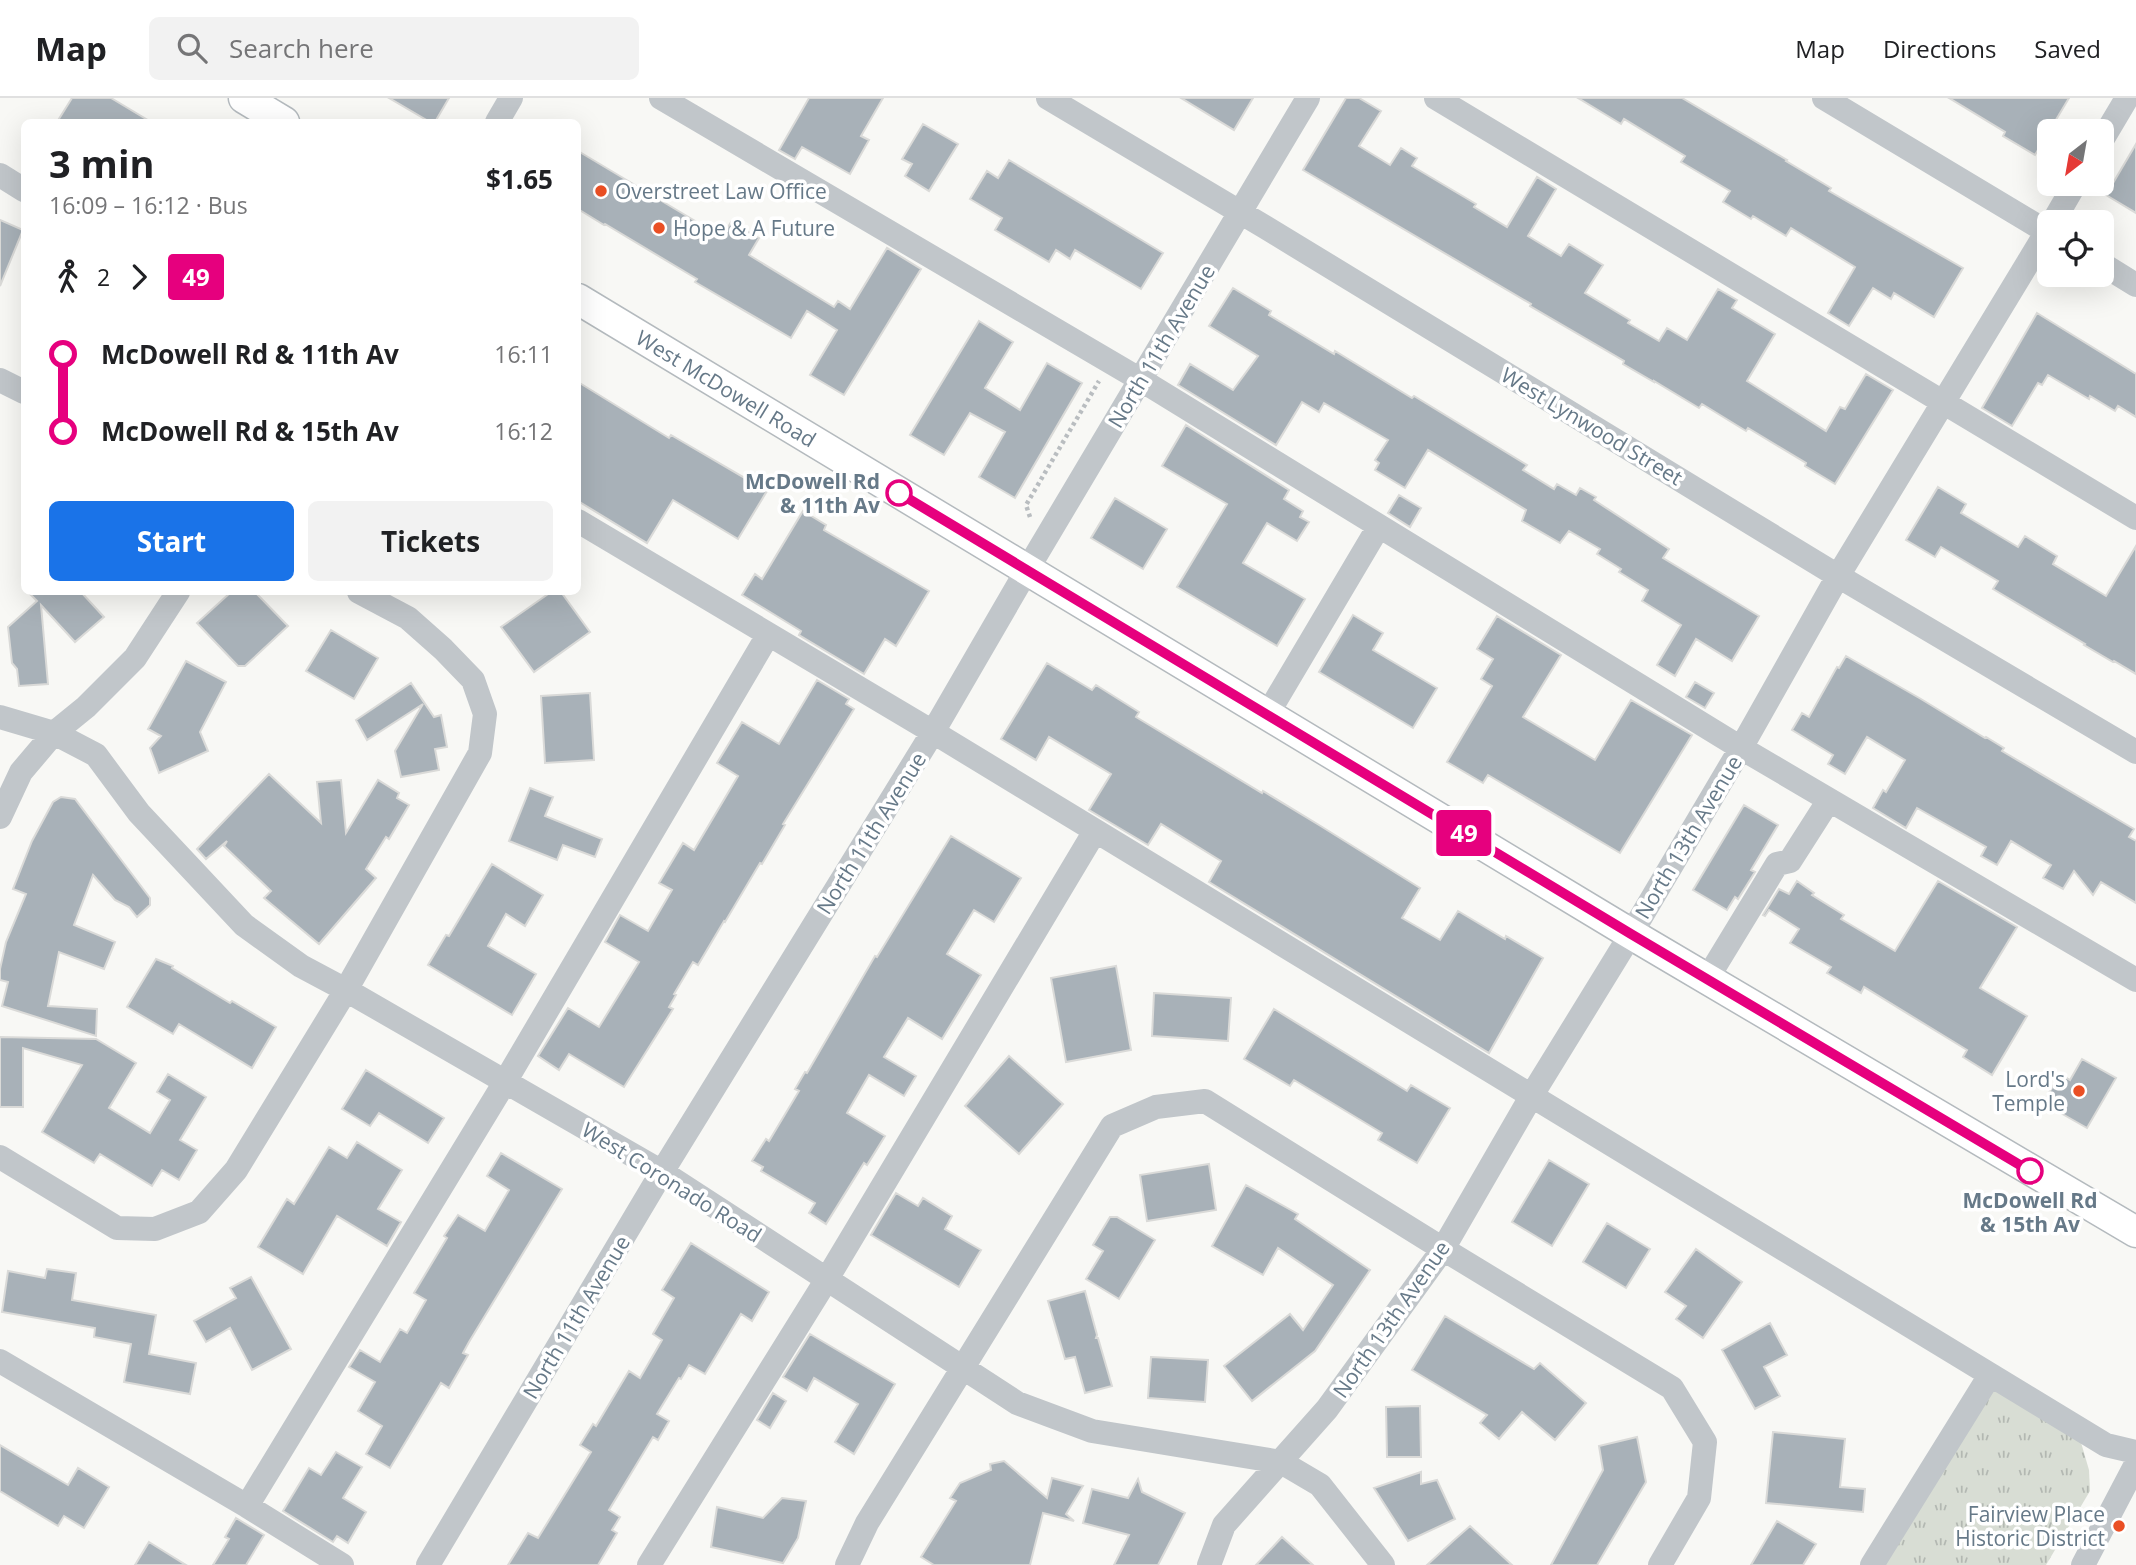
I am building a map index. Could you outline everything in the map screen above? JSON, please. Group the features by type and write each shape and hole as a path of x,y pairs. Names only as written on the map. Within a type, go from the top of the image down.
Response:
{"main road":[{"path":"244,98 279,119"},
{"name":"West McDowell Road","path":"581,301 1631,934 2136,1232"}],"street":[{"path":"499,119 511,98"},
{"path":"661,98 1141,380 1741,748 2136,980"},
{"name":"West Lynwood Street","path":"1048,98 1838,576 2136,752"},
{"name":"North 11th Avenue","path":"428,1565 662,1172 933,732 1308,98"},
{"path":"1436,98 2136,518"},
{"path":"1824,98 2037,221"},
{"path":"2114,120 2127,98"},
{"path":"0,175 21,188"},
{"name":"North 13th Avenue","path":"1209,1565 1224,1525 1327,1409 1443,1250 1741,748 1838,576 2037,250"},
{"path":"2114,271 2136,285"},
{"path":"0,380 21,390"},
{"path":"581,523 933,732 2106,1445 2136,1452"},
{"path":"1267,715 1379,526"},
{"path":"0,817 21,772 54,733 86,707 135,658 176,595"},
{"path":"0,1157 117,1228 155,1228 199,1212 236,1170 346,989 480,753 485,714 473,680 408,618 365,595"},
{"path":"247,1506 505,1082 768,635"},
{"name":"West Coronado Road","path":"0,717 54,733 96,755 139,813 244,925 301,966 346,989 662,1172 1017,1403 1091,1431 1281,1462 1320,1485 1383,1565"},
{"path":"1707,978 1777,864 1790,861 1829,800"},
{"path":"649,1565 827,1279 1095,831"},
{"path":"847,1565 867,1523 1112,1126 1156,1107 1205,1101 1443,1250 1672,1388 1705,1442 1699,1498 1660,1565"},
{"path":"0,1361 342,1565"},
{"path":"1872,1565 1990,1375"},
{"path":"2083,1565 2136,1464"}],"path":[{"path":"1030,517 1026,505 1101,377 1108,380 1116,366"}],"green space":[{"path":"1994,1387 2080,1439 2089,1470 2090,1491 2046,1565 1882,1565"}],"building":[{"path":"72,98 111,98 146,119 59,119"},
{"path":"389,98 449,98 437,119 425,119"},
{"path":"809,98 883,98 861,136 869,140 850,174 802,147 795,159 779,150"},
{"path":"1181,98 1253,98 1234,130"},
{"path":"1346,98 1359,98 1381,111 1359,146 1390,165 1401,148 1417,158 1412,166 1476,204 1474,207 1507,227 1537,177 1556,189 1528,236 1561,256 1569,244 1603,265 1585,293 1659,341 1667,328 1687,340 1718,289 1737,300 1732,308 1775,334 1747,381 1826,431 1840,407 1845,409 1866,374 1893,390 1835,484 1748,428 1746,431 1702,404 1699,408 1623,364 1624,361 1530,306 1531,304 1303,170"},
{"path":"1578,98 1682,98 1787,160 1831,188 1829,191 1963,268 1934,317 1894,293 1891,299 1873,288 1849,326 1828,313 1855,267 1791,228 1786,236 1723,202 1730,191 1681,162 1685,156 1624,119 1621,124"},
{"path":"1949,98 2069,98 2056,119 2037,119 2035,155 2003,136 2005,132"},
{"path":"923,124 958,144 929,191 905,176 912,164 902,159"},
{"path":"2136,144 2136,213 2108,196 2114,196 2114,181"},
{"path":"581,153 722,237 731,222 759,238 749,255 834,307 838,301 850,309 887,248 921,269 844,395 810,375 837,330 807,311 791,338 581,211"},
{"path":"1009,160 1163,253 1141,289 1075,250 1070,259 1056,250 1049,262 995,230 1002,218 970,199 987,171 998,178"},
{"path":"0,220 21,229 21,235 0,286"},
{"path":"1233,288 1271,311 1269,315 1412,398 1414,396 1527,465 1523,470 1554,489 1557,484 1576,495 1580,488 1596,497 1594,500 1669,549 1663,558 1759,616 1732,661 1696,639 1675,676 1657,665 1681,625 1642,601 1648,590 1597,554 1600,549 1569,531 1560,543 1522,521 1526,510 1428,450 1405,488 1375,470 1379,463 1375,460 1388,440 1324,403 1319,412 1302,402 1276,445 1178,385 1190,364 1233,390 1258,356 1209,326"},
{"path":"2037,313 2136,374 2136,417 2118,406 2115,411 2090,396 2089,399 2048,375 2042,385 2038,383 2012,426 1982,408"},
{"path":"979,321 1013,342 985,388 1020,410 1047,363 1082,383 1015,498 979,477 1005,432 970,413 944,455 910,435"},
{"path":"581,384 669,438 671,435 767,491 738,539 673,500 647,543 581,503"},
{"path":"1186,425 1289,490 1284,499 1303,511 1300,517 1309,522 1297,541 1267,523 1243,563 1305,599 1277,646 1177,587 1227,504 1162,466"},
{"path":"1938,487 1966,504 1961,513 2018,547 2025,536 2057,556 2053,564 2106,596 2136,546 2136,674 1993,589 1998,581 1941,547 1935,557 1906,540"},
{"path":"1399,495 1421,508 1410,527 1388,513"},
{"path":"1115,498 1167,529 1143,569 1091,538"},
{"path":"803,511 826,525 824,530 929,591 896,646 885,639 864,674 799,635 801,631 742,595 755,574 762,579"},
{"path":"31,595 84,595 104,617 75,642 41,605 48,684 19,686 17,669 12,663 8,627 37,601"},
{"path":"228,595 258,595 288,626 245,666 238,666 197,623"},
{"path":"547,595 563,595 590,632 534,672 501,627"},
{"path":"1353,615 1383,633 1373,650 1437,688 1413,728 1319,672"},
{"path":"1497,616 1561,655 1523,717 1595,760 1631,700 1692,735 1620,853 1488,775 1483,783 1447,762 1492,686 1481,679 1493,659 1477,649"},
{"path":"331,630 378,658 354,699 306,671"},
{"path":"1846,656 1986,737 2004,748 2002,751 2134,829 2129,837 2136,841 2136,903 2101,882 2093,895 2074,871 2063,889 2043,878 2051,865 2011,841 1997,865 1981,856 1986,847 1917,808 1906,828 1873,808 1905,760 1867,737 1845,774 1828,764 1833,755 1792,730 1802,713 1809,717"},
{"path":"186,661 226,682 200,732 208,751 159,773 150,748 161,736 148,729"},
{"path":"1047,663 1092,690 1096,685 1139,712 1136,717 1262,793 1263,791 1420,888 1402,918 1440,940 1458,911 1543,958 1489,1053 1209,882 1221,861 1161,824 1148,845 1089,810 1111,774 1049,737 1036,760 1001,739"},
{"path":"817,680 849,699 846,704 854,709 698,965 693,962 674,994 676,995 669,1007 673,1009 624,1087 569,1054 559,1070 538,1056 568,1008 599,1027 639,962 605,942 620,915 648,931 672,890 659,883 683,843 694,850 738,776 717,763 742,722 779,744"},
{"path":"1695,682 1714,693 1705,708 1686,697"},
{"path":"411,683 434,717 441,715 447,747 435,749 439,770 401,777 395,751 423,704 367,740 356,720"},
{"path":"590,693 594,760 545,763 541,696"},
{"path":"269,774 321,823 317,782 341,780 346,833 378,780 399,793 397,798 409,805 389,839 386,837 366,869 376,878 319,944 264,898 271,891 224,846 227,841 206,859 197,849"},
{"path":"530,788 553,797 545,816 602,839 595,857 563,845 557,860 509,841"},
{"path":"61,797 75,799 150,898 150,905 137,917 129,907 115,900 93,875 74,925 115,942 104,969 59,952 48,1006 97,1009 96,1036 2,1006 8,982 0,980 0,969 6,942 26,894 13,889 32,841 53,802"},
{"path":"1744,805 1778,825 1751,870 1755,872 1738,899 1735,897 1727,910 1693,890"},
{"path":"951,836 1021,878 994,922 974,910 947,954 981,975 942,1039 908,1018 884,1057 916,1076 904,1096 869,1075 847,1113 885,1136 867,1165 864,1163 826,1224 809,1213 815,1203 761,1171 763,1167 752,1161 766,1139 769,1141 799,1091 795,1089 805,1072 807,1073 875,956 877,957"},
{"path":"492,864 543,895 525,926 506,914 488,946 536,974 512,1015 428,965 446,935 449,936"},
{"path":"1797,881 1814,893 1812,895 1844,915 1841,919 1895,951 1938,881 2017,927 1980,988 2027,1016 1992,1075 1963,1057 1967,1050 1864,987 1861,993 1827,973 1831,967 1790,943 1799,929 1769,910 1763,915 1779,889 1789,894"},
{"path":"156,959 173,966 172,968 230,1003 232,1001 276,1027 252,1068 179,1024 173,1034 127,1007"},
{"path":"1116,966 1131,1050 1066,1062 1051,978"},
{"path":"1154,993 1231,998 1228,1041 1152,1036"},
{"path":"1274,1009 1407,1091 1411,1085 1450,1108 1417,1163 1378,1140 1382,1133 1294,1080 1290,1086 1244,1059"},
{"path":"0,1037 96,1039 136,1063 109,1108 150,1133 170,1100 157,1092 168,1074 206,1097 180,1140 197,1150 179,1180 162,1170 152,1186 100,1154 94,1163 42,1132 82,1065 23,1048 23,1107 0,1107"},
{"path":"1009,1056 1063,1104 1019,1154 965,1106"},
{"name":"Lord's Temple","path":"2082,1059 2116,1078 2087,1128 2043,1103 2060,1074 2070,1080"},
{"path":"366,1070 444,1118 428,1143 379,1113 370,1126 342,1109"},
{"path":"357,1142 402,1170 378,1209 401,1222 387,1246 337,1216 303,1274 258,1247 287,1199 294,1204 329,1147 347,1158"},
{"path":"501,1153 562,1189 469,1342 463,1353 468,1355 449,1388 441,1383 390,1468 366,1454 382,1426 358,1411 375,1382 349,1367 360,1350 380,1362 400,1329 407,1333 426,1300 414,1293 458,1215 485,1231 509,1190 487,1176"},
{"path":"1549,1160 1589,1184 1552,1246 1512,1222"},
{"path":"1209,1164 1216,1210 1147,1221 1140,1175"},
{"path":"1246,1185 1298,1214 1295,1219 1370,1270 1315,1351 1252,1401 1224,1366 1290,1314 1303,1330 1333,1285 1278,1248 1263,1275 1212,1246"},
{"path":"896,1193 918,1206 923,1198 952,1216 945,1229 981,1250 959,1287 871,1235"},
{"path":"1110,1217 1117,1217 1155,1240 1119,1299 1086,1279 1103,1251 1093,1245"},
{"path":"1607,1223 1650,1249 1626,1288 1583,1262"},
{"path":"691,1243 769,1292 752,1321 741,1314 705,1374 689,1365 681,1379 679,1378 657,1414 669,1421 658,1440 653,1437 609,1510 620,1517 612,1530 617,1533 598,1565 508,1565 528,1533 538,1538 591,1452 580,1445 593,1424 596,1426 629,1371 640,1378 662,1340 653,1334 674,1298 662,1290"},
{"path":"1696,1249 1742,1282 1703,1338 1676,1319 1686,1306 1665,1292"},
{"path":"47,1269 76,1273 72,1300 156,1315 149,1354 196,1363 190,1394 124,1382 131,1344 94,1337 95,1328 2,1312 8,1271 45,1278"},
{"path":"251,1277 291,1349 252,1370 230,1328 206,1342 194,1321 236,1298 230,1288"},
{"path":"1085,1291 1096,1338 1112,1386 1085,1393 1075,1357 1065,1359 1048,1301"},
{"path":"1445,1316 1534,1369 1540,1363 1586,1403 1555,1440 1522,1412 1499,1439 1480,1423 1487,1415 1412,1370"},
{"path":"1770,1323 1787,1355 1764,1367 1780,1396 1755,1409 1722,1350"},
{"path":"810,1334 895,1384 854,1454 835,1442 858,1404 814,1378 807,1391 783,1377"},
{"path":"1151,1357 1208,1360 1205,1402 1148,1398"},
{"path":"773,1393 786,1401 770,1428 757,1420"},
{"path":"1420,1406 1421,1457 1387,1457 1386,1407"},
{"path":"1773,1432 1845,1439 1840,1487 1865,1489 1863,1512 1766,1503"},
{"path":"1637,1437 1646,1482 1597,1565 1551,1565 1603,1470 1599,1446"},
{"path":"0,1445 68,1485 78,1468 109,1487 84,1528 64,1516 58,1526 0,1491"},
{"path":"336,1452 362,1467 343,1498 366,1512 348,1543 337,1536 333,1542 283,1511 309,1468 321,1475"},
{"path":"1004,1461 1047,1498 1052,1478 1083,1486 1066,1514 1074,1521 1043,1513 1030,1565 934,1565 921,1557 956,1501 950,1498 960,1483 991,1470 990,1464"},
{"path":"1421,1472 1421,1484 1437,1480 1455,1519 1408,1541 1374,1488"},
{"path":"1138,1479 1142,1492 1185,1513 1158,1565 1114,1565 1129,1535 1083,1523 1092,1489 1128,1498"},
{"path":"782,1498 806,1501 798,1538 783,1563 711,1547 717,1507 763,1518"},
{"path":"236,1518 264,1535 246,1565 213,1565 229,1539 225,1537"},
{"path":"1777,1521 1816,1544 1803,1565 1751,1565"},
{"path":"1470,1526 1512,1565 1427,1565 1453,1541"},
{"path":"1282,1537 1313,1565 1256,1565"},
{"path":"149,1542 186,1565 135,1565"}],"bus line":[{"name":"49","path":"899,493 2030,1171"}],"place":[{"name":"Overstreet Law Office","path":"601,191"},
{"name":"Hope & A Future","path":"659,228"},
{"name":"McDowell Rd & 11th Av","path":"899,493"},
{"name":"Lord's Temple","path":"2079,1091"},
{"name":"McDowell Rd & 15th Av","path":"2030,1171"},
{"name":"Fairview Place Historic District","path":"2119,1526"}]}
